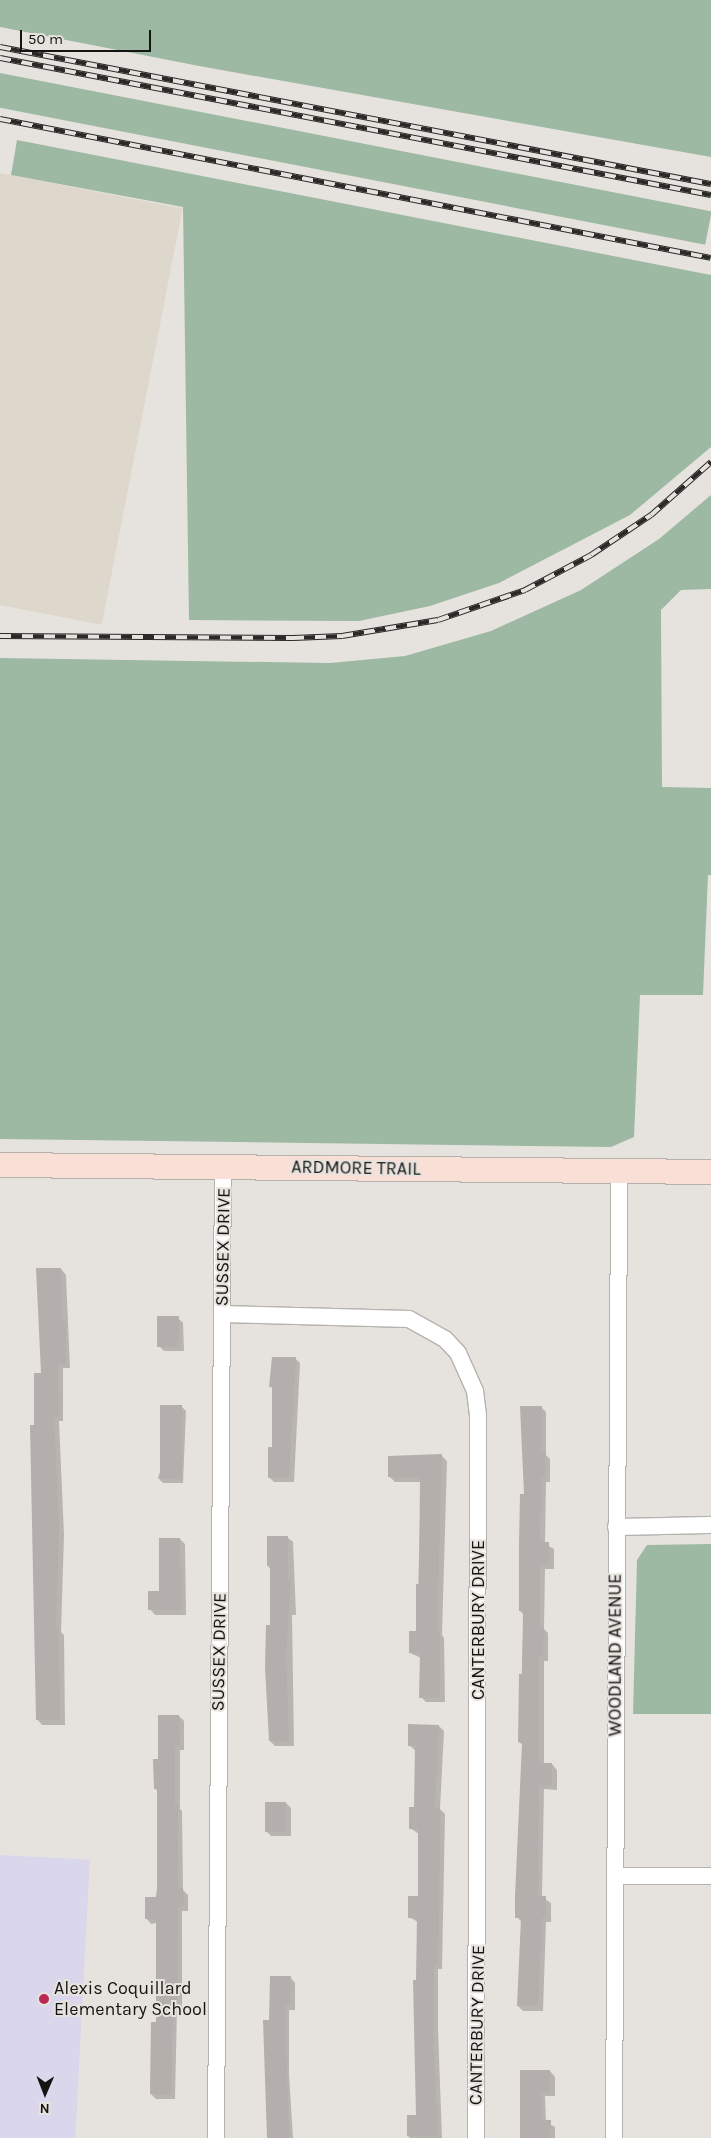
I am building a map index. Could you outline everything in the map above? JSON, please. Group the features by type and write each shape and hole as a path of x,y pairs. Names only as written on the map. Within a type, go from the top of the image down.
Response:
{"street":[{"name":"ARDMORE TRAIL","path":"0,1165 711,1172"},
{"name":"SUSSEX DRIVE","path":"216,2138 224,1166"},
{"name":"WOODLAND AVENUE","path":"614,2138 616,1527 620,1172"},
{"name":"CANTERBURY DRIVE","path":"222,1314 409,1319 445,1339 461,1359 475,1391 478,1415 476,2138"},
{"path":"616,1527 711,1525"},
{"path":"615,1876 711,1876"}],"shaded area":[{"path":"0,173 183,208 102,625 0,605"},
{"name":"Alexis Coquillard Elementary School","path":"0,1855 90,1860 75,2138 0,2138"}],"green space":[{"path":"0,0 711,0 711,157 199,66 0,27"},
{"path":"0,73 711,211 705,245 0,108"},
{"path":"17,140 711,275 711,447 630,515 499,583 430,606 359,621 189,620 183,207 11,175"},
{"path":"711,495 711,589 681,590 661,610 662,787 711,788 711,875 708,875 703,995 640,995 634,1137 611,1147 0,1139 0,658 330,663 405,656 491,631 581,590 659,539"},
{"path":"711,1544 711,1714 633,1714 637,1560 647,1545"}],"building":[{"path":"36,1268 61,1268 61,1320 66,1320 66,1364 58,1364 59,1417 54,1417 59,1529 56,1628 59,1628 60,1720 36,1720 30,1425 34,1425 34,1373 41,1373"},
{"path":"157,1316 179,1316 179,1347 157,1347"},
{"path":"272,1357 296,1357 289,1477 268,1478 268,1447 272,1447 272,1387 269,1387"},
{"path":"160,1405 182,1405 182,1479 160,1479"},
{"path":"520,1406 542,1406 541,1452 545,1452 545,1478 541,1478 540,1542 549,1542 549,1564 540,1564 540,1627 544,1627 543,1656 539,1656 539,1763 552,1763 552,1785 539,1785 538,1896 546,1896 546,1918 542,1918 538,2006 517,2006 521,1918 515,1918 515,1896 522,1743 518,1742 519,1674 522,1674 523,1611 519,1611 519,1543 520,1494 524,1494"},
{"path":"442,1454 437,1632 440,1632 440,1698 419,1698 420,1653 409,1653 409,1631 416,1631 416,1584 419,1584 420,1478 388,1477 388,1456"},
{"path":"267,1536 288,1536 288,1580 291,1580 286,1655 289,1741 269,1741 265,1668 266,1625 270,1625 270,1566 267,1566"},
{"path":"159,1538 180,1538 181,1610 148,1610 148,1591 159,1591"},
{"path":"158,1715 179,1715 180,1745 175,1745 175,1805 178,1805 178,1888 183,1888 184,1906 178,1907 177,2005 173,2005 171,2095 150,2094 151,2022 156,2022 156,1919 145,1919 145,1897 156,1897 157,1888 157,1789 154,1789 153,1759 158,1759"},
{"path":"408,1724 439,1725 435,1807 440,1808 439,1918 438,1965 434,1965 433,2023 438,2136 407,2136 407,2115 416,2115 413,1980 416,1980 417,1918 408,1918 408,1896 418,1896 418,1829 409,1829 409,1807 414,1807 415,1746 408,1746"},
{"path":"265,1802 286,1802 286,1832 265,1832"},
{"path":"270,1976 291,1976 290,2005 285,2005 289,2138 267,2138 263,2020 269,2020"},
{"path":"520,2070 550,2070 550,2092 541,2092 541,2120 551,2120 550,2138 520,2138"}],"railway":[{"path":"0,47 711,184"},
{"path":"0,58 711,195"},
{"path":"0,119 711,258"},
{"path":"0,636 293,638 342,636 438,620 525,590 591,555 651,515 711,462"}],"place":[{"name":"Alexis Coquillard Elementary School","path":"44,1999"}]}
